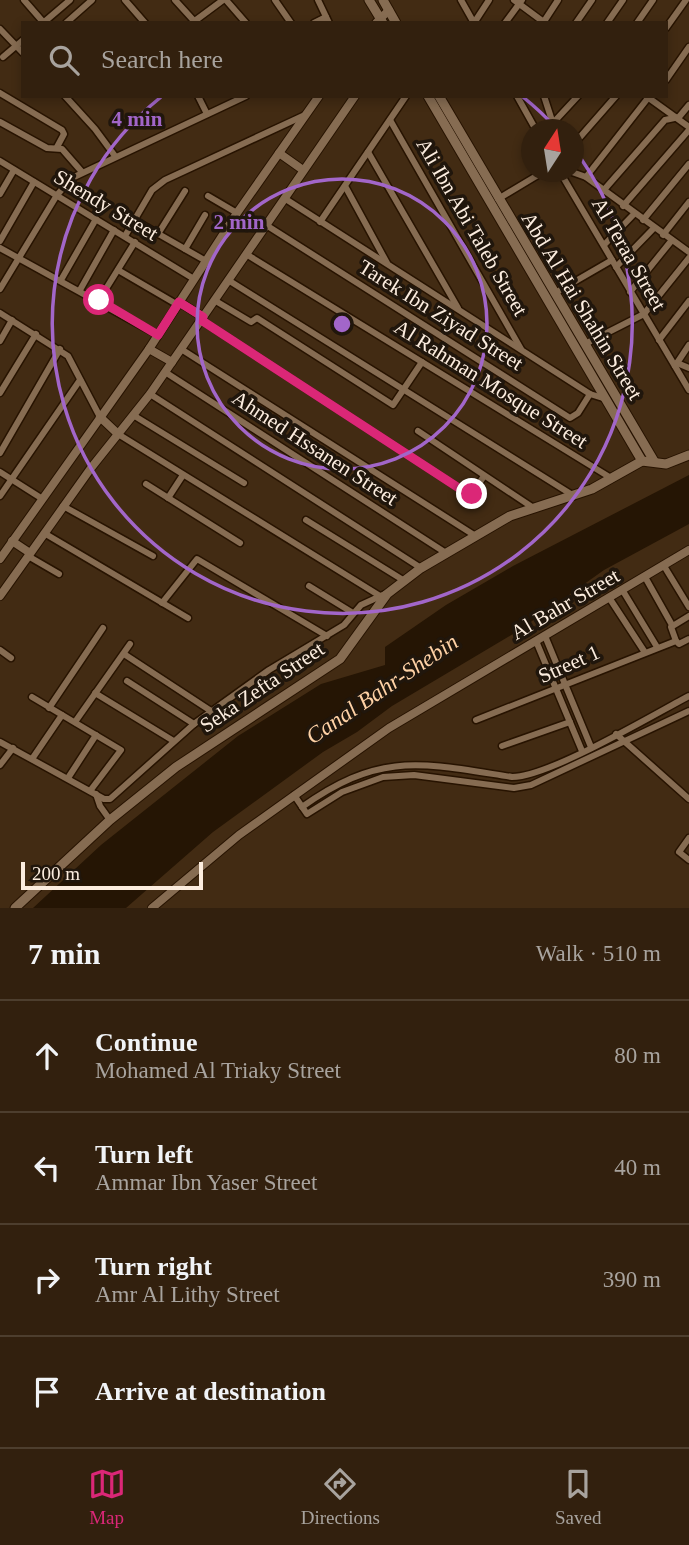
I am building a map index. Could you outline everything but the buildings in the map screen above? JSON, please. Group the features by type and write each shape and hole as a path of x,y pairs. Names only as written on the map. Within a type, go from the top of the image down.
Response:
{"main road":[{"path":"369,0 380,21"},
{"path":"383,0 395,21"},
{"name":"Abd Al Hai Shahin Street","path":"429,98 642,461"},
{"name":"Abd Al Hai Shahin Street","path":"440,98 654,461"},
{"name":"Seka Zefta Street","path":"15,908 110,820 195,754 340,659 383,595 403,580 474,535 532,507 574,496 642,461 666,464 689,455"}],"street":[{"path":"24,0 42,21"},
{"path":"46,21 70,0"},
{"path":"68,21 92,0"},
{"path":"125,0 143,21"},
{"path":"175,0 193,21"},
{"path":"195,21 225,0 244,21"},
{"path":"275,0 290,21"},
{"path":"318,0 327,20"},
{"path":"461,0 473,21"},
{"path":"475,21 489,0"},
{"path":"545,21 558,0"},
{"path":"577,21 592,0"},
{"path":"608,21 623,0"},
{"path":"638,21 653,0"},
{"path":"668,25 686,0"},
{"path":"506,21 518,1 543,21"},
{"path":"380,21 389,10"},
{"path":"0,29 21,51"},
{"path":"3,57 21,42"},
{"path":"668,77 689,47"},
{"path":"0,93 62,130 64,134 57,148"},
{"path":"67,98 95,128 115,156"},
{"path":"199,98 206,114"},
{"path":"0,289 67,181 241,98"},
{"path":"0,559 149,349 237,214 318,98"},
{"path":"1,592 63,506 150,394 354,98"},
{"path":"320,222 405,98"},
{"path":"518,98 530,119"},
{"path":"546,98 552,119"},
{"path":"560,119 576,98"},
{"path":"584,131 613,98"},
{"path":"623,206 689,129 650,98 586,177 634,215 688,248"},
{"path":"603,191 665,120 676,118 689,104"},
{"path":"125,236 152,190 165,180 305,115"},
{"name":"Ali Ibn Abi Taleb Street","path":"390,120 523,351"},
{"path":"0,122 47,148 64,151 82,172"},
{"path":"368,152 459,310"},
{"path":"279,153 303,170"},
{"name":"Shendy Street","path":"0,161 194,279"},
{"path":"643,220 689,164"},
{"path":"0,194 14,170"},
{"path":"0,242 34,181"},
{"path":"498,199 526,182"},
{"name":"Al Teraa Street","path":"567,182 689,390"},
{"path":"345,186 388,265"},
{"path":"158,234 185,191"},
{"path":"208,196 237,214"},
{"path":"284,198 590,394 608,400"},
{"path":"663,234 689,202"},
{"path":"185,249 205,215"},
{"path":"604,245 634,215"},
{"path":"61,280 96,219"},
{"path":"134,220 206,261"},
{"name":"Tarek Ibn Ziyad Street","path":"266,225 570,418 578,414 590,394"},
{"path":"555,293 614,264 654,228"},
{"path":"79,290 114,230"},
{"path":"630,292 672,240"},
{"path":"99,300 135,242"},
{"path":"0,248 99,300 158,335"},
{"name":"Al Rahman Mosque Street","path":"246,254 611,478"},
{"path":"585,344 644,314 689,258"},
{"path":"118,270 202,319 468,494 472,494 484,476"},
{"path":"228,280 574,496"},
{"path":"214,300 251,322 257,318 393,405 422,362"},
{"path":"659,340 689,301"},
{"path":"0,313 68,356 100,417 118,434 383,595"},
{"path":"0,341 12,320"},
{"path":"0,393 36,334"},
{"path":"689,345 676,365 689,368"},
{"path":"0,453 60,349"},
{"path":"149,349 172,362"},
{"path":"181,349 474,535"},
{"name":"Ahmed Hssanen Street","path":"165,372 446,553"},
{"path":"0,496 80,380"},
{"path":"150,394 421,568"},
{"path":"134,415 244,483"},
{"path":"418,431 532,507"},
{"path":"0,472 41,498"},
{"path":"168,498 183,475"},
{"path":"146,484 240,543"},
{"path":"63,506 153,556"},
{"path":"306,520 403,580"},
{"path":"44,533 188,618"},
{"path":"12,541 59,574"},
{"name":"Al Bahr Street","path":"152,908 239,835 388,728 689,550"},
{"path":"162,603 198,559 327,636"},
{"path":"664,566 689,607"},
{"path":"645,578 672,625 676,640"},
{"path":"309,586 354,613"},
{"path":"623,591 657,647"},
{"path":"0,742 110,799 172,740 269,670 344,625 361,605 383,595"},
{"path":"610,599 644,652"},
{"path":"672,625 689,616"},
{"path":"49,708 103,628"},
{"path":"545,636 570,722 582,751"},
{"name":"Street 1","path":"476,720 562,688 657,647 676,640 679,644 689,639"},
{"path":"536,641 591,747"},
{"path":"75,722 130,645"},
{"path":"0,650 11,658"},
{"path":"124,653 211,711"},
{"path":"127,681 194,724"},
{"path":"95,693 172,740"},
{"path":"304,810 341,782 387,766 416,764 520,777 591,747 689,696"},
{"path":"32,697 121,752 93,792"},
{"path":"665,709 672,720"},
{"path":"304,810 352,787 383,777 414,775 523,787 626,743 689,711"},
{"path":"32,758 62,715"},
{"path":"502,746 570,722"},
{"path":"617,734 689,799"},
{"path":"68,778 96,735"},
{"path":"0,765 13,748"},
{"path":"93,792 110,820"},
{"path":"294,795 304,810"},
{"path":"689,838 679,852 689,860"}],"water":[{"name":"Canal Bahr-Shebin","path":"689,475 689,524 604,570 518,631 392,706 357,732 323,752 213,832 126,908 33,908 101,845 238,736 321,684 385,665 385,647 446,605 513,566"}],"route":[{"path":"99,300 158,335 179,302 203,317 201,320 468,494 472,494"}]}
